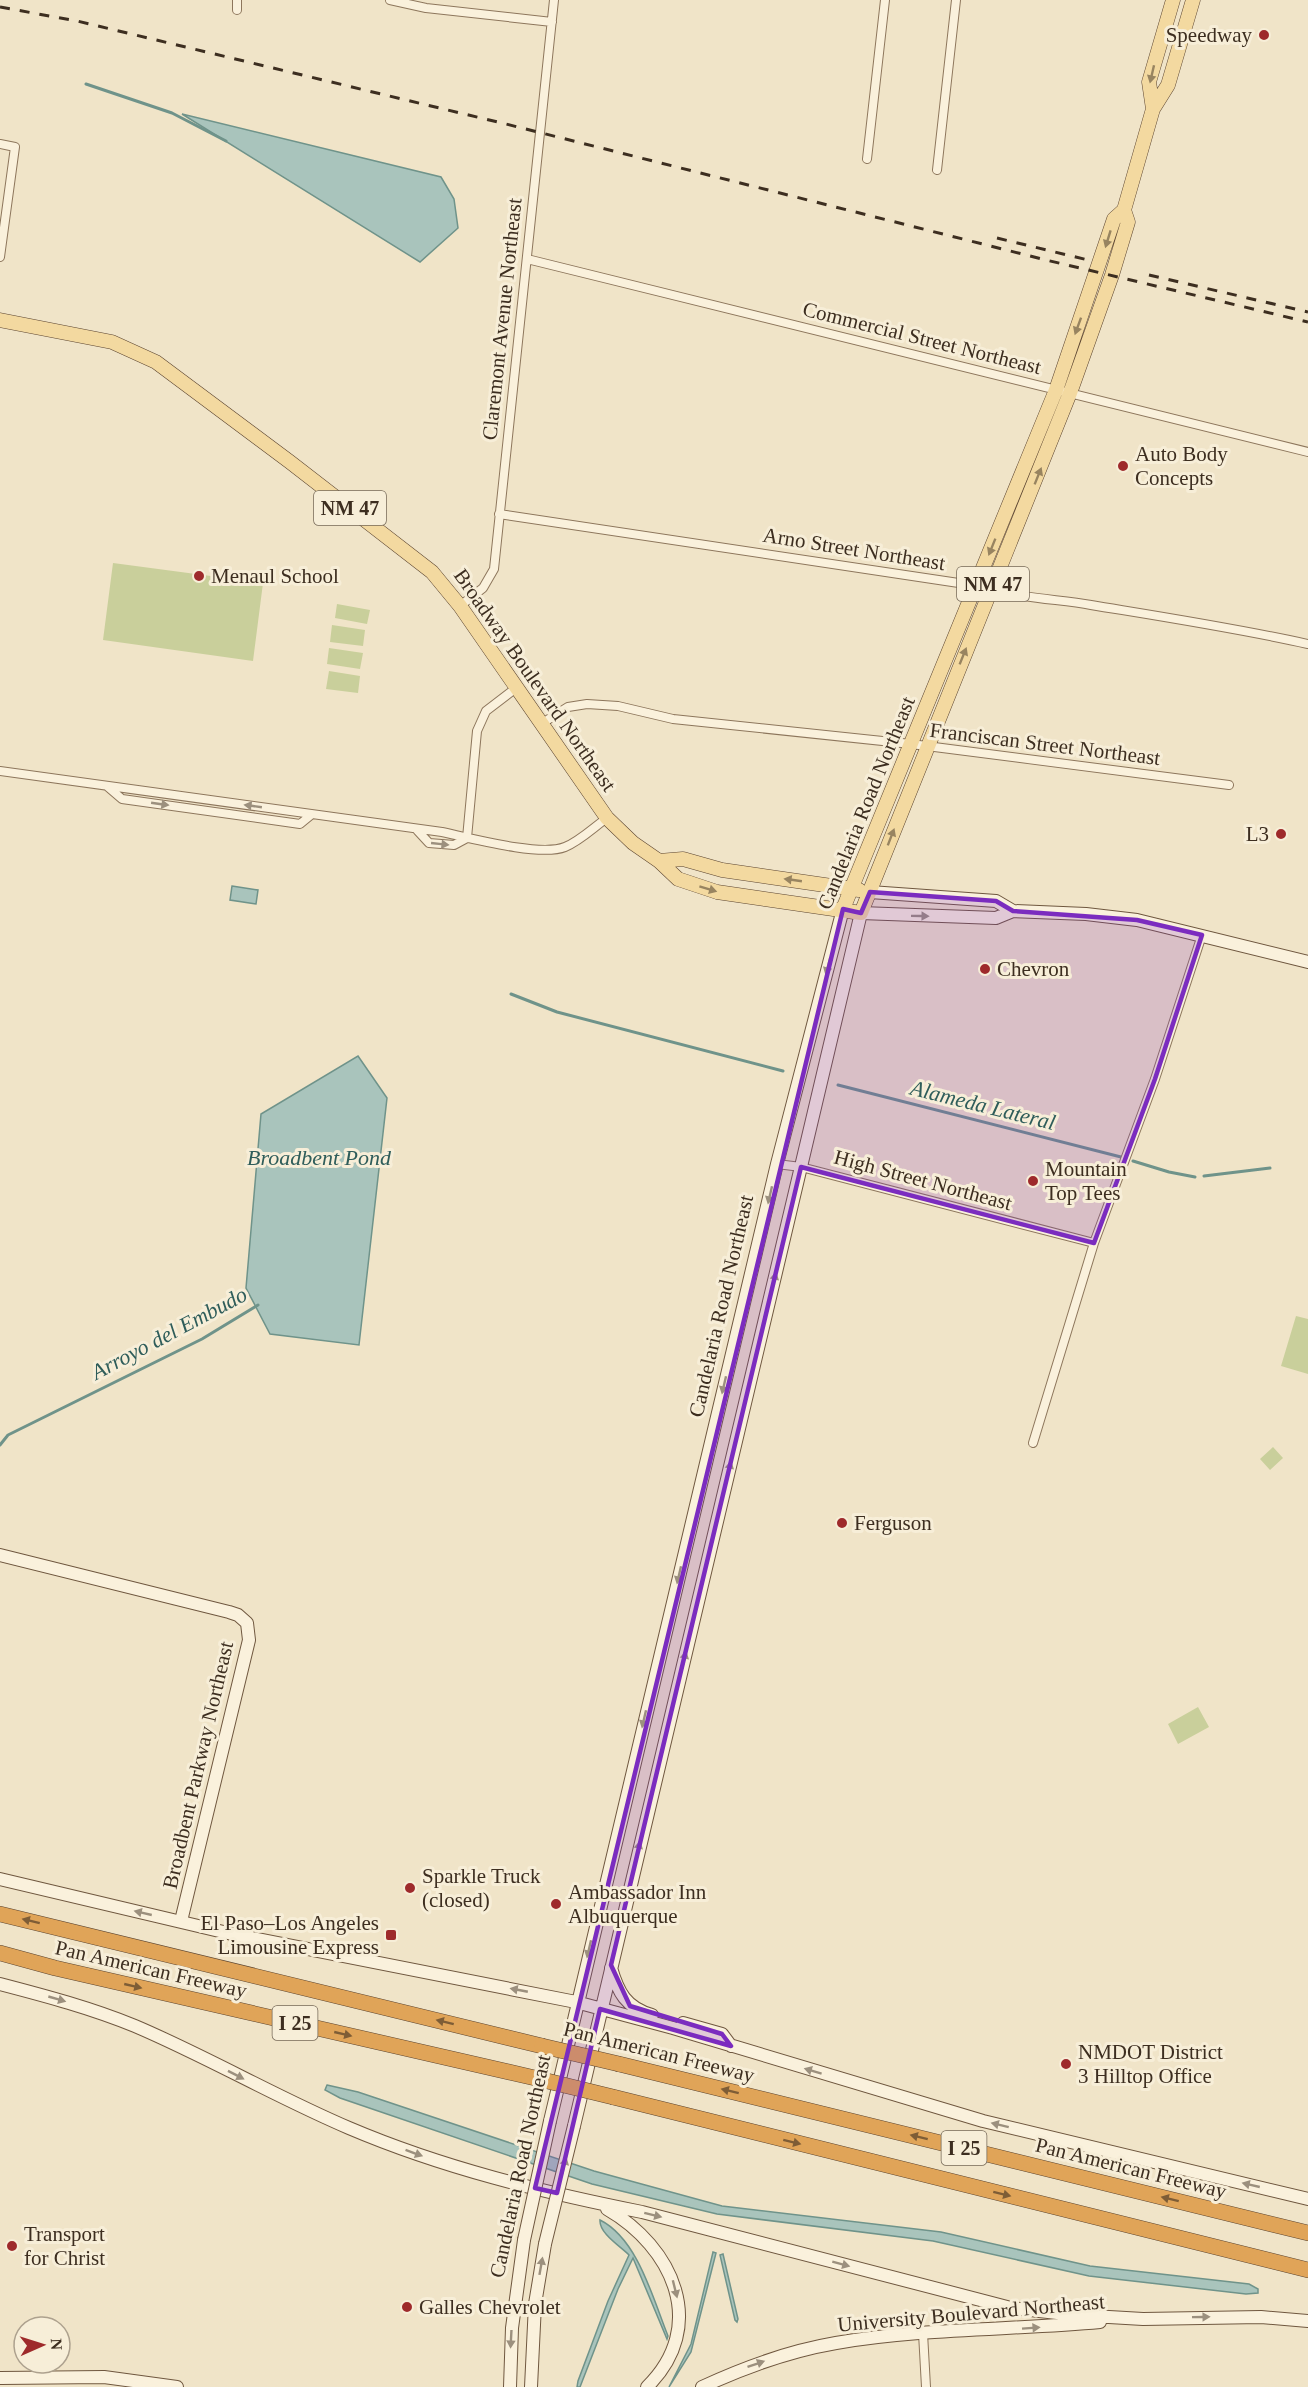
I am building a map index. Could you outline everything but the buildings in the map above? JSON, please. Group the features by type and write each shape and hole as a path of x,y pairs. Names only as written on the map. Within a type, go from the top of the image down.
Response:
{"highway":[{"name":"Pan American Freeway","path":"0,1914 1308,2233"},
{"name":"Pan American Freeway","path":"0,1954 613,2097 1308,2270"},
{"path":"1218,2248 1308,2280"}],"main road":[{"name":"NM 47","path":"1154,109 1149,82 1173,0"},
{"name":"NM 47","path":"1124,210 1154,109 1168,85 1193,0"},
{"name":"Candelaria Road Northeast","path":"510,2387 512,2328 524,2240 576,2002 777,1164 843,909 1056,390 1114,219 1124,210 1128,222 1112,275 1070,393 861,913 545,2244 535,2304 531,2387"},
{"name":"Broadway Boulevard Northeast","path":"0,320 112,342 156,362 432,572 460,606 607,818"},
{"name":"NM 47","path":"607,818 633,843 659,861 678,879 717,892 861,913"},
{"path":"659,861 683,859 722,870 870,892 996,901 1013,910 1117,918 1202,935 1308,963"},
{"path":"861,913 996,918 1013,910"},
{"name":"Broadbent Parkway Northeast","path":"0,1555 228,1612 238,1615 247,1623 249,1640 181,1921"},
{"path":"0,1879 285,1945 576,2002 983,2121 1308,2199"},
{"path":"611,1965 616,1984 630,2006 640,2012 722,2034 731,2046"},
{"path":"0,1984 61,2000 134,2026 383,2142 461,2169 595,2203 642,2212 1011,2308 1143,2319 1261,2317 1308,2321"},
{"path":"595,2203 621,2217 644,2236 667,2268 676,2290 678,2323 674,2346 663,2367 647,2387"},
{"name":"University Boulevard Northeast","path":"702,2387 754,2365 809,2349 862,2339 1143,2319"},
{"path":"531,2365 537,2387"},
{"path":"0,2378 104,2377 177,2387"}],"street":[{"path":"237,0 237,10"},
{"path":"390,0 426,8 552,22"},
{"name":"Claremont Avenue Northeast","path":"460,606 483,588 494,569 555,0"},
{"path":"867,159 885,0"},
{"path":"937,170 956,0"},
{"path":"0,144 15,147 0,257"},
{"name":"Commercial Street Northeast","path":"526,259 1308,452"},
{"name":"Arno Street Northeast","path":"499,514 992,588 1007,593 1066,600 1243,630 1308,644"},
{"path":"467,838 477,731 486,711 516,688"},
{"name":"Franciscan Street Northeast","path":"542,724 568,707 587,704 618,706 673,719 911,744 1229,786"},
{"path":"0,772 106,786 122,799 300,824 311,815 417,830 429,843 454,845 467,838 552,850 566,846 607,818"},
{"path":"1033,1443 1094,1243 1155,1079 1202,935"},
{"name":"High Street Northeast","path":"777,1164 801,1167 1094,1243"},
{"path":"923,2333 926,2387"}],"highlighted area":[{"path":"870,892 891,893 996,901 1013,911 1137,920 1202,935 1155,1079 1094,1243 801,1167 611,1965 630,2006 722,2034 731,2046 600,2009 557,2193 535,2188 843,909 861,913"}],"green space":[{"path":"113,563 263,583 253,661 103,640"},
{"path":"337,604 370,610 367,624 335,618"},
{"path":"332,625 365,630 363,646 330,642"},
{"path":"329,648 363,653 360,669 327,664"},
{"path":"329,671 360,676 358,693 326,689"},
{"path":"1296,1316 1308,1319 1308,1374 1281,1366"},
{"path":"1273,1447 1283,1458 1270,1470 1260,1459"},
{"path":"1198,1707 1209,1727 1178,1744 1168,1724"}],"water":[{"path":"182,114 441,177 454,199 458,228 420,262"},
{"path":"232,886 258,890 256,904 230,900"},
{"name":"Broadbent Pond","path":"358,1056 387,1098 359,1345 270,1334 246,1288 261,1114"},
{"path":"327,2085 358,2092 594,2171 722,2206 941,2232 1090,2266 1249,2284 1258,2289 1258,2293 1246,2294 1089,2276 933,2241 717,2214 592,2184 340,2098 325,2090"},
{"path":"600,2220 625,2241 634,2255 643,2271 668,2336 667,2339 633,2258 618,2289 580,2387 577,2387 608,2301 629,2255 606,2234"},
{"path":"713,2252 716,2253 691,2352 669,2387 691,2344"},
{"path":"723,2254 738,2319 737,2322 720,2255"}],"waterway":[{"path":"86,84 172,113 226,141"},
{"path":"511,994 557,1012 783,1071"},
{"name":"Alameda Lateral","path":"838,1085 1121,1157"},
{"path":"1133,1161 1195,1177"},
{"path":"1204,1176 1270,1168"},
{"name":"Arroyo del Embudo","path":"0,1445 8,1435 202,1339 258,1305"}],"railway":[{"path":"0,7 77,21 502,123 1046,260 1308,322"},
{"path":"997,238 1088,260"},
{"path":"1149,275 1308,312"}],"place":[{"name":"Speedway","path":"1264,35"},
{"name":"Auto Body Concepts","path":"1123,466"},
{"name":"Menaul School","path":"199,576"},
{"name":"L3","path":"1281,834"},
{"name":"Chevron","path":"985,969"},
{"name":"Mountain Top Tees","path":"1033,1181"},
{"name":"Ferguson","path":"842,1523"},
{"name":"Sparkle Truck (closed)","path":"410,1888"},
{"name":"Ambassador Inn Albuquerque","path":"556,1904"},
{"name":"El Paso–Los Angeles Limousine Express","path":"391,1935"},
{"name":"NMDOT District 3 Hilltop Office","path":"1066,2064"},
{"name":"Transport for Christ","path":"12,2246"},
{"name":"Galles Chevrolet","path":"407,2307"}]}
